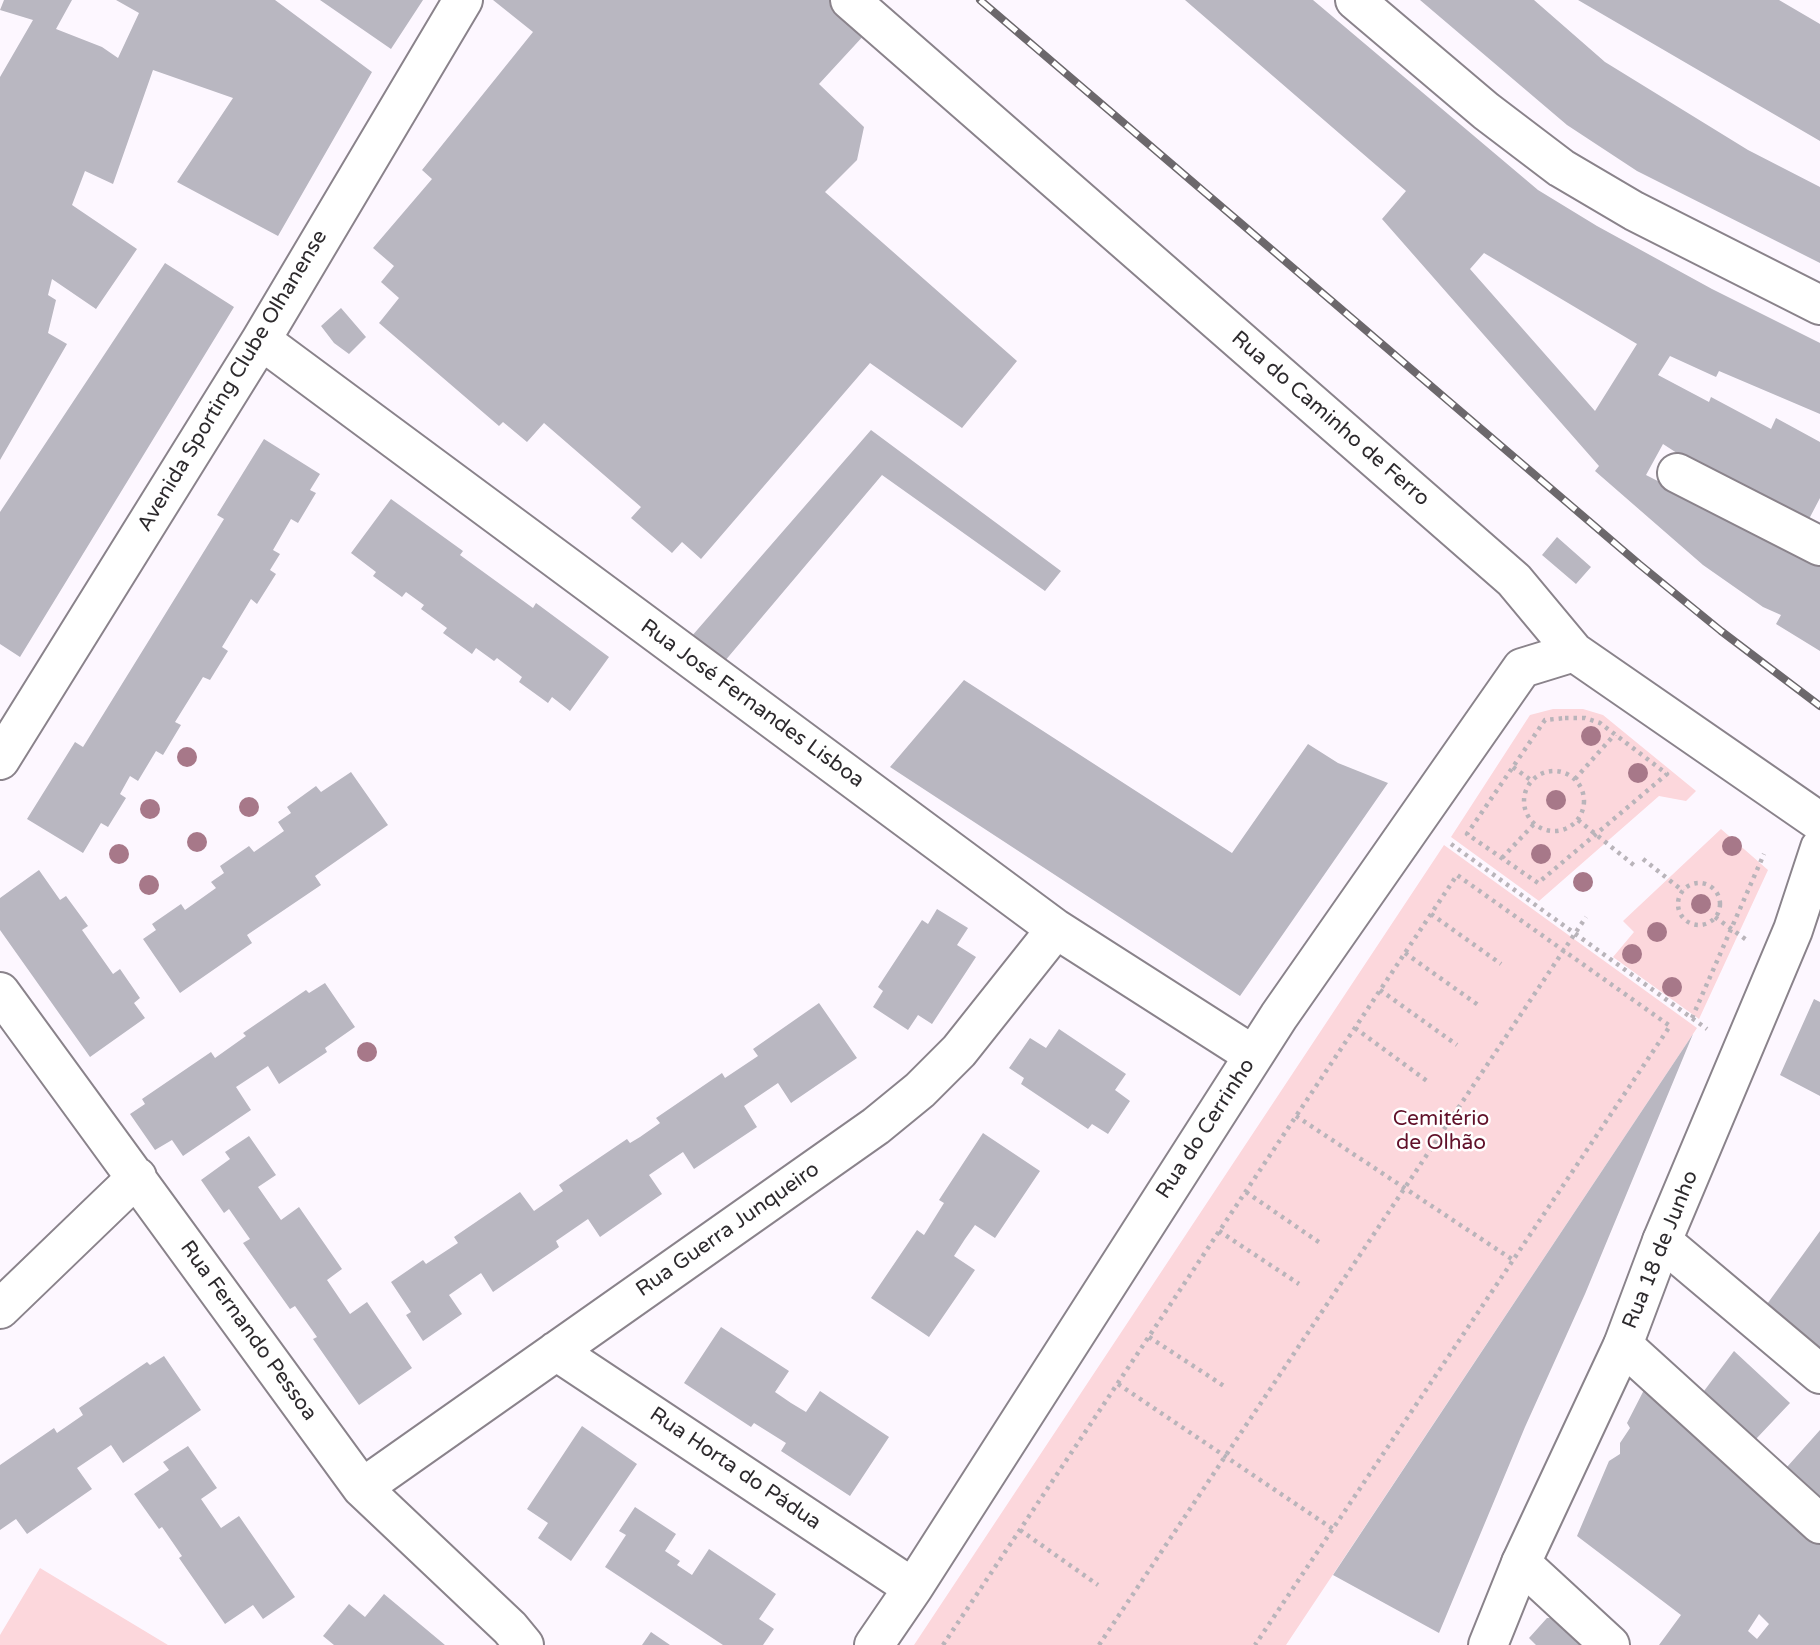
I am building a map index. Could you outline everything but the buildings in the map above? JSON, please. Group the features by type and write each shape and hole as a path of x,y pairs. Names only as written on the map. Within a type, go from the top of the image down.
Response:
{"street":[{"name":"Avenida Sporting Clube Olhanense","path":"0,760 261,340 463,0"},
{"name":"Rua do Caminho de Ferro","path":"850,0 1514,580 1574,652 1820,822"},
{"path":"1355,0 1486,111 1561,168 1634,211 1820,305"},
{"name":"Rua José Fernandes Lisboa","path":"261,340 1056,929 1253,1055"},
{"path":"1677,473 1820,546"},
{"name":"Rua do Cerrinho","path":"874,1645 914,1588 1253,1055 1522,668 1574,652"},
{"name":"Rua 18 de Junho","path":"1488,1645 1521,1563 1623,1345 1661,1241 1793,930 1820,848"},
{"name":"Rua Guerra Junqueiro","path":"362,1488 876,1126 920,1090 959,1051 1056,929"},
{"name":"Rua Fernando Pessoa","path":"0,992 362,1488 510,1628 524,1645"},
{"path":"0,1308 137,1177"},
{"path":"1661,1241 1820,1374"},
{"path":"1623,1345 1820,1524"},
{"name":"Rua Horta do Pádua","path":"556,1351 914,1588"},
{"path":"1521,1563 1610,1645"}],"path":[{"path":"1586,718 1600,723 1667,774 1538,883 1467,834 1513,767 1545,720 1586,718"},
{"path":"1575,779 1615,734"},
{"path":"1513,767 1532,782"},
{"path":"1548,772 1567,773 1575,779 1584,794 1584,804 1578,820 1562,830 1552,831 1535,823 1529,816 1524,799 1532,782 1539,775 1548,772"},
{"path":"1578,820 1635,866"},
{"path":"1502,858 1535,823"},
{"path":"1451,844 1707,1029"},
{"path":"1692,1018 1765,854"},
{"path":"1643,859 1683,891"},
{"path":"943,1645 1457,875 1670,1026 1255,1645"},
{"path":"1699,883 1712,887 1719,898 1715,917 1703,924 1689,922 1683,918 1678,905 1683,891 1699,883"},
{"path":"1431,913 1501,964"},
{"path":"1099,1645 1586,917"},
{"path":"1715,917 1748,942"},
{"path":"1405,953 1481,1007"},
{"path":"1380,990 1457,1045"},
{"path":"1354,1028 1427,1081"},
{"path":"1296,1116 1513,1260"},
{"path":"1245,1192 1323,1245"},
{"path":"1219,1231 1298,1284"},
{"path":"1149,1336 1227,1388"},
{"path":"1118,1384 1333,1529"},
{"path":"1020,1530 1098,1585"}],"green space":[{"path":"1553,709 1583,709 1603,715 1696,791 1686,801 1659,796 1539,901 1451,837 1530,715"},
{"path":"1721,829 1768,870 1699,1019 1613,957 1634,932 1623,921"},
{"name":"Cemitério de Olhão","path":"1444,845 1697,1028 1286,1645 914,1645"},
{"path":"40,1568 168,1645 0,1645 0,1635"}],"railway":[{"path":"980,0 1639,564 1820,706"}]}
